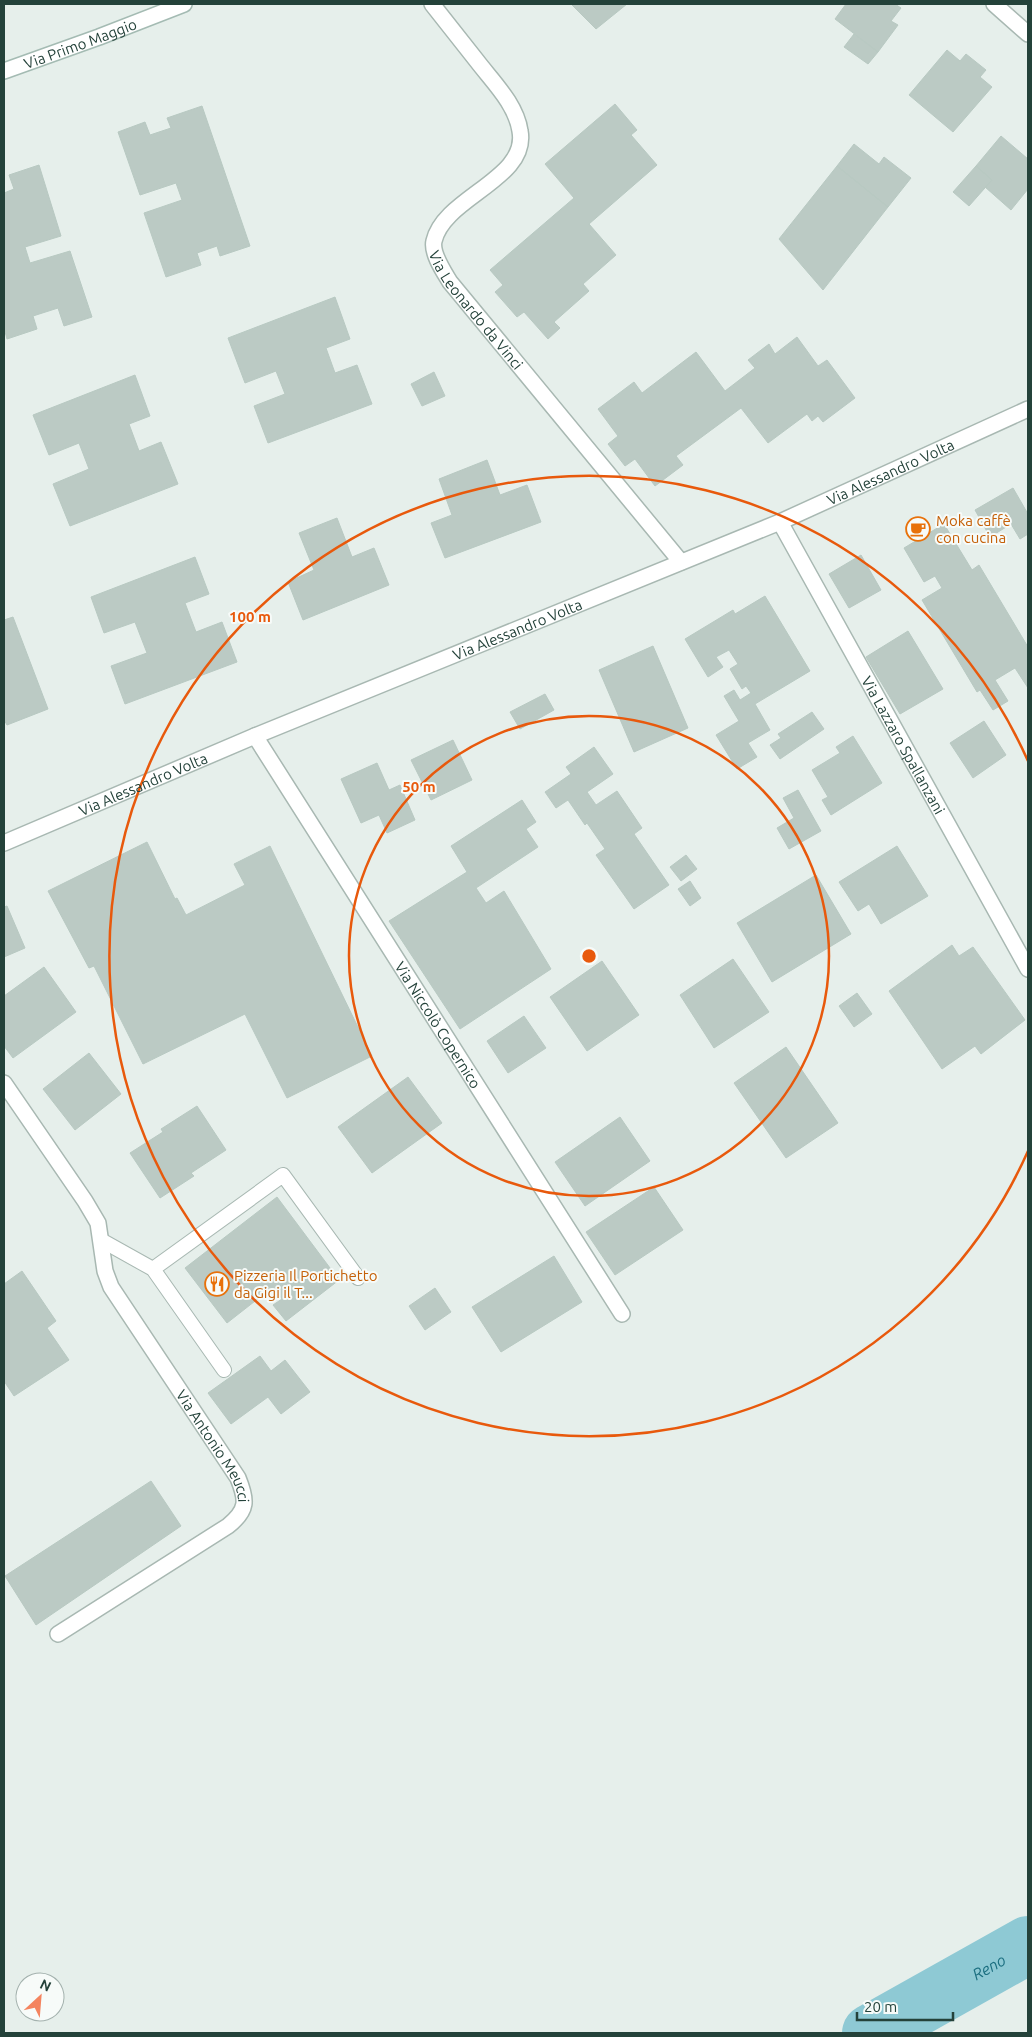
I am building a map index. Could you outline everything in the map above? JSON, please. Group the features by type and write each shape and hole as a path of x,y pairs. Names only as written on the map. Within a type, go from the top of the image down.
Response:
{"street":[{"name":"Via Primo Maggio","path":"4,71 184,4"},
{"name":"Via Leonardo da Vinci","path":"432,4 502,92 516,116 521,133 519,151 511,164 456,209 442,224 434,242 438,263 450,282 681,562"},
{"path":"994,4 1028,34"},
{"name":"Via Alessandro Volta","path":"4,842 255,736 780,522 1028,409"},
{"name":"Via Lazzaro Spallanzani","path":"780,522 1028,968"},
{"name":"Via Niccolò Copernico","path":"255,736 622,1314"},
{"name":"Via Antonio Meucci","path":"4,1083 85,1200 98,1223 105,1271 111,1287 238,1478 244,1492 245,1504 238,1517 228,1526 58,1634"}],"lane":[{"path":"153,1268 283,1175 358,1278"},
{"path":"101,1240 153,1268 224,1370"}],"building":[{"path":"571,4 627,4 596,29"},
{"path":"846,4 895,4 901,8 891,21 898,25 878,52 835,19"},
{"path":"854,34 878,52 868,64 844,47"},
{"path":"947,50 960,61 966,54 986,70 980,77 992,87 953,132 909,95"},
{"path":"615,104 637,130 631,135 657,165 589,224 616,255 583,284 589,291 554,322 560,328 548,339 524,312 517,317 495,292 503,285 490,270 574,198 545,164"},
{"path":"202,106 250,246 220,256 217,246 197,253 201,265 166,277 144,213 182,200 176,183 140,195 118,132 145,122 150,135 171,128 167,118"},
{"path":"1001,136 1028,159 1028,189 1011,210 985,187 992,180 976,166"},
{"path":"854,144 879,164 884,157 911,178 888,207 837,166"},
{"path":"39,165 61,236 25,247 30,263 70,251 92,317 64,326 58,308 33,316 37,329 7,339 4,328 4,193 14,189 9,175"},
{"path":"837,166 888,207 823,290 779,239"},
{"path":"976,166 992,180 969,206 953,192"},
{"path":"335,297 350,339 326,348 335,373 357,365 372,404 268,443 254,406 285,394 276,371 245,383 228,338"},
{"path":"797,337 818,366 827,360 855,398 823,422 818,416 812,421 807,414 768,443 741,408 676,456 683,465 655,486 635,459 625,466 608,444 618,436 598,409 634,382 642,393 696,352 725,391 755,368 748,360 769,344 775,354"},
{"path":"434,372 445,396 422,406 411,384"},
{"path":"135,375 150,416 129,424 139,451 161,442 178,484 70,526 53,484 89,469 79,443 49,455 33,415"},
{"path":"487,460 500,495 527,485 541,522 445,558 431,523 452,515 439,479"},
{"path":"1013,488 1028,514 1028,534 1020,539 1011,524 990,537 975,510"},
{"path":"337,518 352,557 374,548 389,585 303,620 288,582 314,570 299,533"},
{"path":"944,524 972,570 979,565 1028,647 1028,688 1015,668 995,680 1008,701 993,710 980,690 977,692 922,600 942,588 935,576 924,582 904,548"},
{"path":"861,555 881,590 849,608 829,574"},
{"path":"195,557 209,594 185,603 196,632 222,622 237,662 125,704 111,666 147,653 135,622 104,633 91,597"},
{"path":"765,596 810,671 755,704 770,730 748,743 757,757 737,769 716,735 739,721 724,696 734,690 740,700 751,693 746,686 742,689 730,669 738,664 729,650 716,657 723,667 708,677 685,639 733,610 735,614"},
{"path":"13,617 48,709 7,725 4,720 4,620"},
{"path":"908,631 943,689 900,714 866,657"},
{"path":"653,646 688,728 634,752 599,670"},
{"path":"545,694 554,710 520,729 510,712"},
{"path":"812,712 824,729 780,759 770,745 781,738 778,734"},
{"path":"984,721 1006,755 973,778 950,743"},
{"path":"853,736 882,783 831,815 822,800 828,797 812,770 840,753 836,747"},
{"path":"453,740 472,780 431,800 411,760"},
{"path":"594,747 613,774 587,792 596,805 617,791 642,828 634,834 669,885 634,909 596,855 605,849 587,823 585,825 568,800 556,808 545,792 571,774 566,767"},
{"path":"377,763 389,790 400,785 415,820 387,833 379,815 361,823 341,779"},
{"path":"798,790 821,831 789,849 777,828 794,818 783,798"},
{"path":"522,800 536,822 526,829 538,847 476,888 486,903 504,891 551,969 460,1029 389,921 467,872 451,846"},
{"path":"147,842 175,899 177,898 186,915 245,885 234,864 270,846 372,1056 287,1098 245,1014 143,1064 94,966 89,968 48,891"},
{"path":"897,846 928,896 881,924 869,904 858,911 839,882"},
{"path":"686,855 697,869 681,881 670,867"},
{"path":"816,875 851,934 772,982 737,923"},
{"path":"690,881 701,898 690,906 678,889"},
{"path":"7,906 25,948 4,957 4,907"},
{"path":"952,945 959,956 973,947 1025,1020 981,1054 975,1046 942,1069 889,991"},
{"path":"733,959 769,1012 714,1048 680,995"},
{"path":"602,961 639,1015 587,1051 550,997"},
{"path":"44,967 76,1012 13,1058 4,1046 4,996"},
{"path":"857,993 872,1014 854,1027 839,1006"},
{"path":"524,1016 546,1048 508,1073 487,1041"},
{"path":"786,1047 838,1123 786,1158 734,1083"},
{"path":"89,1053 121,1094 75,1130 43,1089"},
{"path":"408,1077 442,1123 372,1173 338,1127"},
{"path":"197,1106 226,1150 191,1173 194,1176 160,1198 130,1153 163,1132 161,1129"},
{"path":"620,1117 650,1161 585,1206 555,1162"},
{"path":"654,1187 683,1230 615,1275 586,1232"},
{"path":"277,1197 339,1280 286,1321 273,1305 282,1299 273,1287 227,1323 185,1268"},
{"path":"554,1256 582,1302 501,1352 472,1307"},
{"path":"22,1271 56,1321 47,1328 69,1360 14,1396 4,1381 4,1284"},
{"path":"435,1288 451,1312 425,1330 409,1306"},
{"path":"260,1356 271,1371 285,1360 310,1392 281,1414 268,1397 231,1424 208,1393"},
{"path":"151,1481 181,1526 36,1625 5,1576"}],"waterway":[{"name":"Reno","path":"871,2033 1028,1945"}],"place":[{"name":"Moka caffè con cucina","path":"918,529"},
{"name":"Pizzeria Il Portichetto da Gigi il T...","path":"217,1284"}]}
